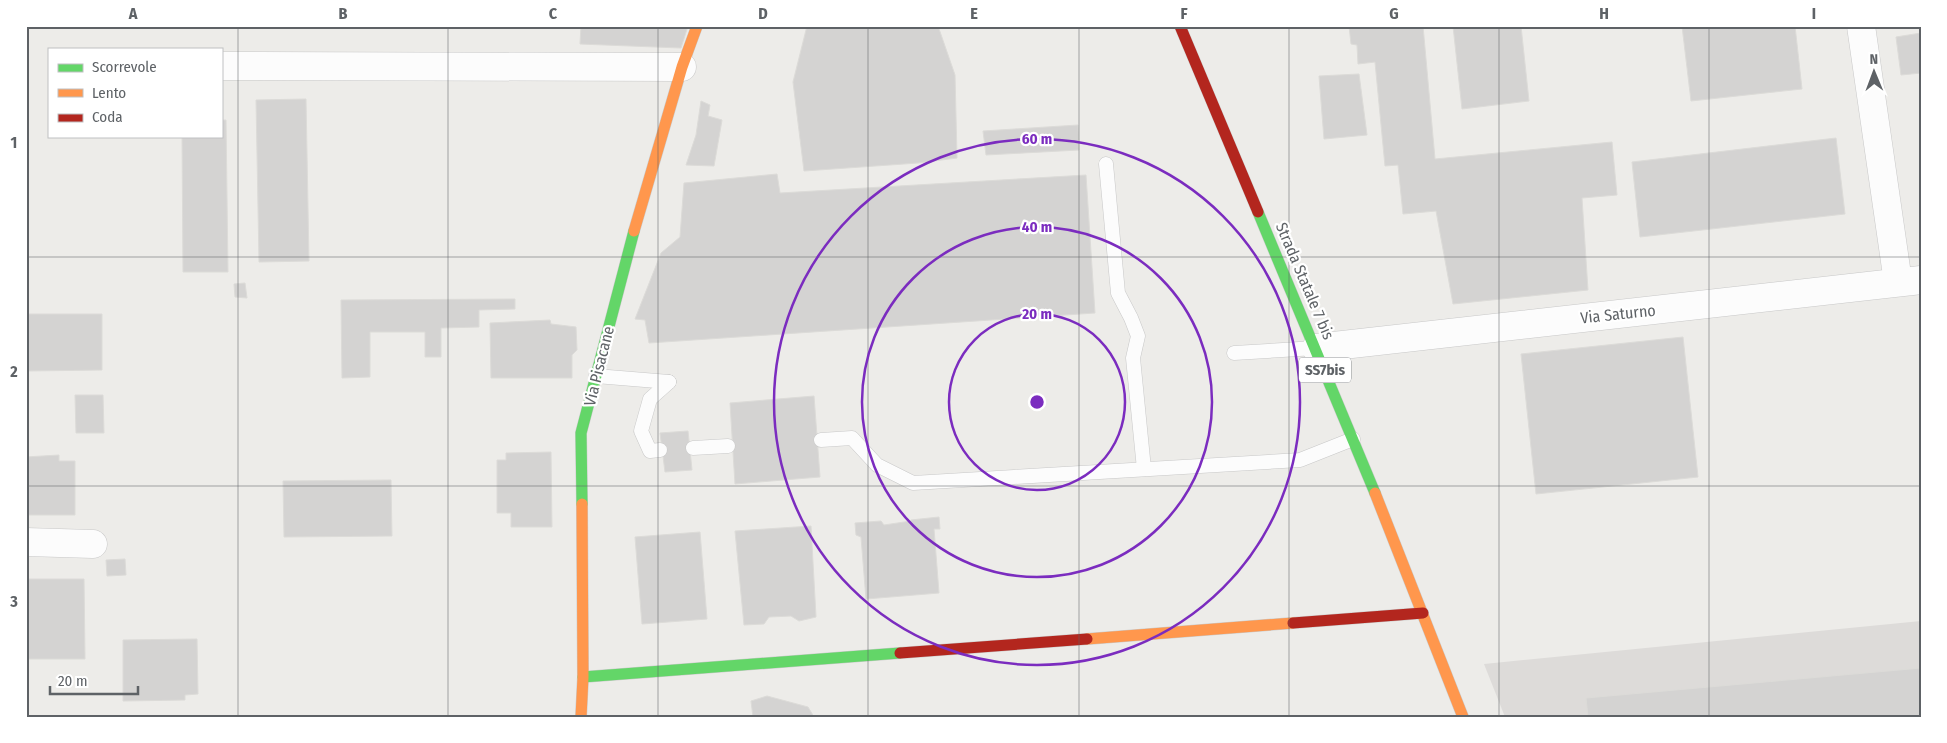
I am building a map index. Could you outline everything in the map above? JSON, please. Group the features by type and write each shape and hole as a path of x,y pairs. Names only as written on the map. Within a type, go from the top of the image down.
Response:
{"street":[{"name":"Via Pisacane","path":"581,716 583,677 581,433 620,281 682,67 697,26"},
{"name":"Strada Statale 7 bis","path":"1180,26 1316,348 1463,717"},
{"path":"1861,26 1909,281"},
{"path":"222,66 682,67"},
{"name":"Via Saturno","path":"1316,348 1909,281"},
{"path":"26,542 93,544"},
{"path":"583,677 1423,613"},
{"path":"569,717 581,716"}],"lane":[{"path":"1106,164 1118,293 1138,336 1133,358 1144,469"},
{"path":"1234,353 1316,348"},
{"path":"596,376 669,382 650,400 641,431 650,450 660,450"},
{"path":"821,440 852,438 877,465 913,483 1300,460 1353,439"},
{"path":"692,448 728,446"}],"shaded area":[{"path":"1921,621 1921,717 1505,717 1484,664"}],"building":[{"path":"581,26 688,26 681,48 580,44"},
{"path":"807,26 938,26 955,75 957,158 918,163 804,171 793,82"},
{"path":"1349,26 1423,26 1435,159 1612,142 1617,195 1582,198 1588,290 1453,304 1436,211 1403,214 1398,165 1385,166 1375,62 1358,64 1357,45 1351,44"},
{"path":"1453,26 1521,26 1529,101 1462,109"},
{"path":"1682,26 1795,26 1802,89 1691,101"},
{"path":"1921,33 1921,73 1901,75 1896,37"},
{"path":"1359,74 1367,135 1324,139 1319,76"},
{"path":"306,99 309,261 259,262 256,100"},
{"path":"701,101 710,105 708,116 722,120 714,166 686,165 696,135"},
{"path":"222,120 226,120 228,272 183,272 182,138 222,138"},
{"path":"1078,125 1079,150 986,155 983,131"},
{"path":"1836,138 1845,214 1640,237 1632,162"},
{"path":"777,174 780,193 1086,175 1095,313 649,343 645,320 635,319 661,253 680,237 684,183"},
{"path":"245,283 247,298 235,297 234,284"},
{"path":"515,299 515,309 479,310 479,327 441,328 441,357 425,357 425,332 370,332 370,377 342,378 341,300"},
{"path":"26,314 102,314 102,370 26,371"},
{"path":"550,320 551,324 576,327 577,350 572,355 572,378 491,378 490,323"},
{"path":"1683,337 1698,477 1536,494 1521,354"},
{"path":"75,395 103,395 104,433 76,433"},
{"path":"814,396 820,477 735,484 730,403"},
{"path":"688,431 692,470 665,472 660,433"},
{"path":"551,452 552,527 511,527 511,513 497,513 497,460 506,460 506,453"},
{"path":"59,455 59,461 75,461 75,515 26,515 26,457"},
{"path":"391,480 392,536 284,537 283,481"},
{"path":"939,517 940,529 934,529 939,593 866,599 861,537 856,535 855,523 881,521 884,525"},
{"path":"811,526 816,617 799,621 791,616 769,617 764,624 744,625 735,531"},
{"path":"700,532 707,619 642,624 635,537"},
{"path":"125,559 126,575 107,576 106,560"},
{"path":"28,579 84,579 85,659 28,659"},
{"path":"197,639 198,694 185,695 185,700 123,701 123,640"},
{"path":"1921,668 1921,717 1588,717 1586,698"},
{"path":"767,696 808,707 814,717 753,717 751,701"}],"traffic: fast":[{"path":"1258,212 1375,493"},
{"path":"582,504 581,433 634,231"},
{"path":"583,677 900,653"}],"traffic: slow":[{"path":"634,231 682,67 697,26"},
{"path":"1375,493 1463,717"},
{"path":"581,717 583,677 582,504"},
{"path":"1087,639 1293,623"}],"traffic: jam":[{"path":"1180,26 1258,212"},
{"path":"1293,623 1423,613"},
{"path":"900,653 1087,639"}]}
